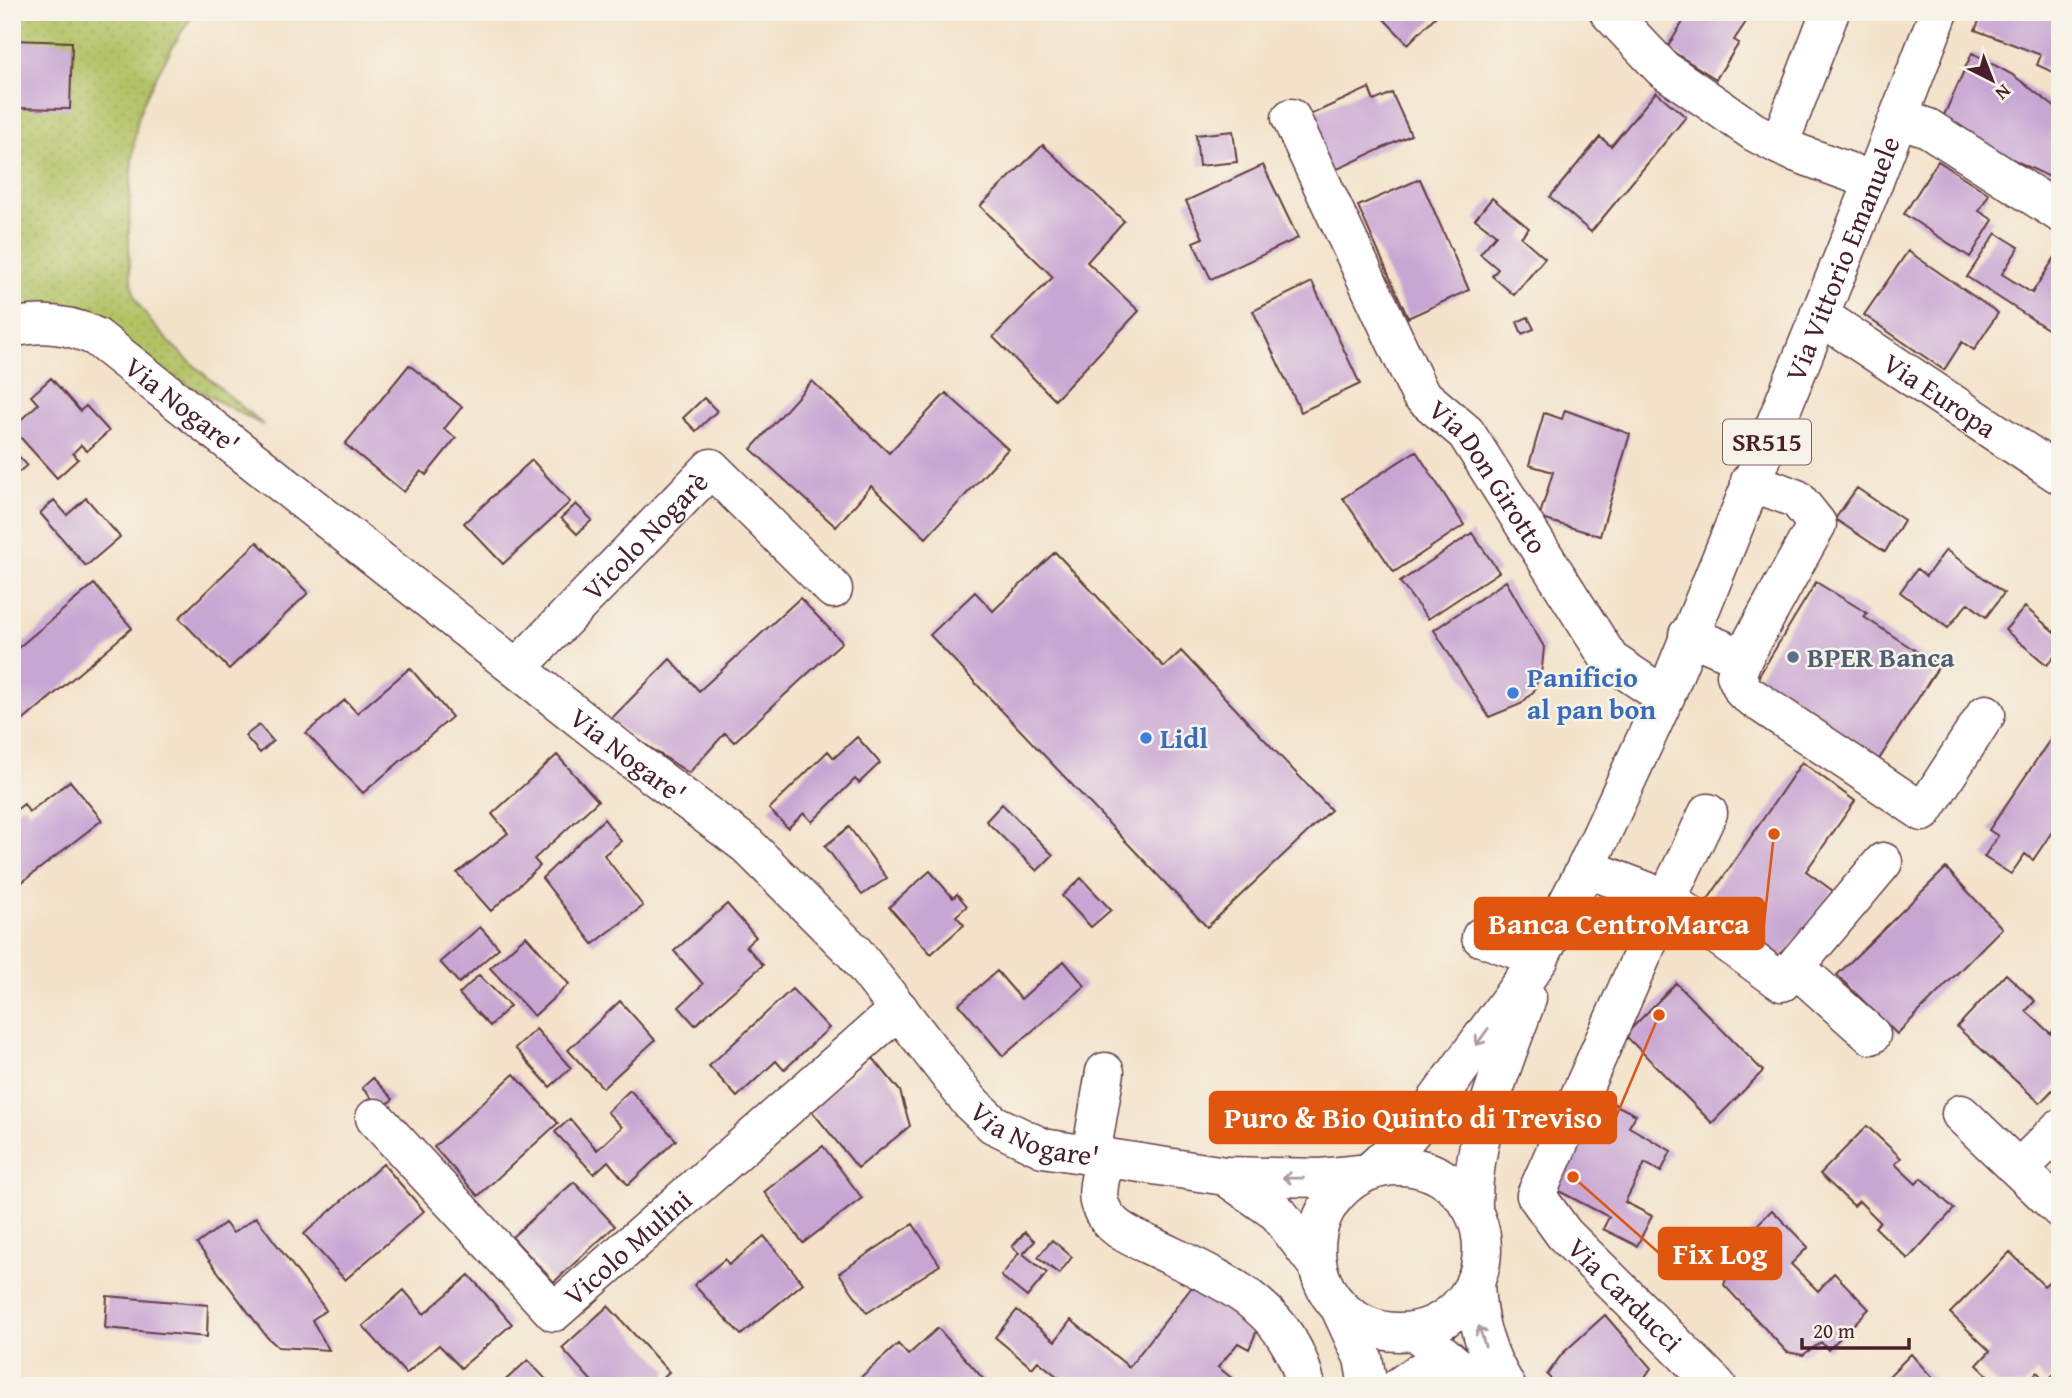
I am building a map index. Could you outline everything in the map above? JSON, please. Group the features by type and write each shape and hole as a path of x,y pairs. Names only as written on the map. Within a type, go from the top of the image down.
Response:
{"street":[{"path":"1609,12 1662,69 1754,132 1780,145 1874,181"},
{"path":"1780,145 1830,12"},
{"name":"Via Vittorio Emanuele","path":"1473,1209 1472,1176 1478,1140 1539,960 1586,868 1665,697 1750,481 1874,181 1939,12"},
{"name":"Via Don Girotto","path":"1291,118 1419,394 1466,433 1610,660 1665,697"},
{"path":"1899,118 1928,128 2060,213"},
{"name":"Via Europa","path":"1819,315 2060,475"},
{"name":"Via Nogare'","path":"12,328 73,326 96,337 628,757 747,845 854,952 971,1103 993,1124 1029,1144 1225,1176 1321,1178 1366,1171"},
{"name":"Vicolo Nogarè","path":"517,668 710,468 833,589"},
{"path":"1750,481 1797,499 1817,524 1742,658 1736,675 1744,692 1923,812 1986,714"},
{"path":"1688,635 1742,658"},
{"path":"1667,899 1708,813"},
{"path":"1586,868 1667,899 1782,982 1883,862"},
{"name":"Via Carducci","path":"1667,899 1545,1173 1537,1198 1564,1234 1717,1386"},
{"path":"1481,937 1539,960"},
{"name":"Via Vittorio Emanuele","path":"1366,1171 1405,1139 1432,1107 1539,960"},
{"path":"1795,967 1871,1035"},
{"name":"Vicolo Mulini","path":"374,1118 554,1312 899,1009"},
{"path":"1105,1072 1098,1156 1098,1203 1108,1221 1128,1235 1240,1290 1259,1304 1300,1358 1306,1386"},
{"path":"1961,1114 2060,1209"},
{"path":"2019,1169 2060,1128"},
{"path":"1392,1165 1431,1171 1462,1193 1473,1209 1481,1233 1482,1257 1475,1281 1465,1299 1451,1313 1414,1331 1396,1332 1366,1326 1340,1308 1329,1296 1317,1265 1315,1244 1324,1213 1342,1187 1366,1171 1392,1165"},
{"name":"Via Nogare'","path":"1225,1176 1278,1213 1317,1265"},
{"path":"1475,1281 1479,1325 1489,1359 1506,1386"},
{"path":"1340,1308 1363,1358 1368,1386"},
{"path":"1414,1331 1474,1378"},
{"path":"1397,1386 1414,1331"},
{"path":"1397,1386 1422,1371 1474,1378"}],"green space":[{"path":"12,12 196,12 164,62 139,115 133,152 130,206 132,281 135,296 143,312 173,346 263,425 83,329 12,349"}],"building":[{"path":"1377,12 1440,12 1408,44"},
{"path":"1676,12 1732,12 1746,22 1734,40 1739,43 1716,79 1667,48 1683,22 1674,15"},
{"path":"1983,12 2060,12 2060,75 2037,65 2041,55 1975,30"},
{"path":"12,40 72,42 70,109 12,108"},
{"path":"1972,53 2013,75 2060,111 2060,182 1940,124"},
{"path":"1369,88 1374,101 1392,93 1411,135 1329,173 1305,117"},
{"path":"1656,92 1686,117 1591,232 1550,197 1600,137 1611,146"},
{"path":"1233,131 1237,162 1199,166 1196,135"},
{"path":"1043,145 1124,221 1087,262 1139,311 1055,400 993,337 1053,277 980,206"},
{"path":"1938,161 1989,194 1979,211 1993,220 1970,257 1904,214"},
{"path":"1263,165 1298,238 1211,279 1193,242 1203,238 1186,201"},
{"path":"1420,179 1469,290 1408,318 1358,206"},
{"path":"1492,198 1529,228 1521,237 1545,258 1514,295 1492,276 1498,269 1480,254 1496,235 1475,219"},
{"path":"1996,233 2019,247 2002,274 2032,293 2055,257 2060,260 2060,337 1967,277"},
{"path":"1908,251 1998,313 1974,350 1962,342 1944,370 1864,315"},
{"path":"1312,282 1360,384 1301,412 1253,311"},
{"path":"1528,317 1534,329 1522,334 1517,322"},
{"path":"409,365 462,407 444,429 456,438 426,475 421,471 404,492 345,444"},
{"path":"51,378 80,411 86,406 109,431 87,451 81,445 73,453 78,459 57,478 12,428 38,404 31,396"},
{"path":"812,381 889,453 946,393 1008,449 926,538 871,486 836,527 751,449"},
{"path":"704,398 717,411 696,431 683,418"},
{"path":"1565,410 1630,434 1600,536 1539,518 1553,472 1529,465 1544,413 1562,419"},
{"path":"12,449 27,465 12,478"},
{"path":"1416,451 1464,525 1394,572 1343,498"},
{"path":"532,460 570,502 503,564 464,523"},
{"path":"1857,488 1904,520 1885,552 1835,519"},
{"path":"86,498 120,537 86,566 40,513 54,500 67,515"},
{"path":"576,504 592,520 577,534 561,518"},
{"path":"1472,533 1499,572 1428,619 1400,582"},
{"path":"257,542 308,593 229,669 179,618"},
{"path":"1946,550 2004,593 1986,617 1968,603 1948,628 1900,592 1917,569 1926,576"},
{"name":"Lidl","path":"1055,552 1164,667 1181,651 1331,810 1207,927 930,635 975,592 993,611"},
{"path":"1506,581 1544,647 1542,668 1534,691 1521,704 1489,717 1434,630"},
{"path":"1816,582 1867,613 1864,617 1939,666 1876,764 1754,684"},
{"path":"94,584 132,628 12,730 12,653"},
{"path":"800,598 842,642 734,742 725,733 689,773 609,721 670,659 699,691"},
{"path":"2025,607 2060,637 2060,650 2047,665 2005,630"},
{"path":"410,668 452,717 363,793 306,733 345,700 357,713"},
{"path":"259,725 273,741 260,753 245,736"},
{"path":"2060,725 2060,820 2033,860 2025,854 2011,874 1984,857 1998,836 1989,830"},
{"path":"857,737 880,763 859,783 855,779 812,822 804,813 788,828 769,809 828,751 834,758"},
{"path":"557,755 598,801 534,859 540,866 491,911 457,873 508,833 492,814"},
{"path":"1802,762 1855,801 1806,871 1833,891 1773,969 1700,911"},
{"path":"70,781 102,820 12,890 12,813 24,804 29,812"},
{"path":"1002,804 1053,855 1037,871 986,821"},
{"path":"604,819 621,841 604,855 643,906 593,944 542,878"},
{"path":"849,827 887,878 862,895 825,846"},
{"path":"1946,868 2002,928 1897,1034 1837,975"},
{"path":"930,871 953,898 957,894 967,906 956,916 964,925 931,954 889,907"},
{"path":"1081,878 1111,910 1091,927 1062,896"},
{"path":"727,904 756,937 746,946 763,965 695,1025 679,1007 703,984 674,951"},
{"path":"480,927 499,948 459,983 440,962"},
{"path":"526,936 569,984 534,1016 490,968"},
{"path":"1064,961 1085,986 1003,1056 959,1004 997,971 1021,999"},
{"path":"2006,974 2035,1001 2026,1011 2051,1034 2057,1025 2060,1027 2060,1082 2040,1103 1957,1027"},
{"path":"479,975 510,1006 490,1026 459,994"},
{"path":"1676,983 1763,1071 1712,1123 1625,1035"},
{"path":"792,989 829,1028 784,1070 776,1061 737,1097 709,1066"},
{"path":"620,1001 655,1040 603,1088 568,1050"},
{"path":"536,1029 571,1068 550,1087 515,1048"},
{"path":"873,1058 900,1091 910,1126 858,1168 810,1109"},
{"path":"514,1074 558,1123 478,1196 434,1147"},
{"path":"373,1078 393,1099 382,1109 362,1088"},
{"path":"630,1090 676,1140 628,1185 608,1161 594,1174 555,1132 570,1119 597,1150 622,1127 607,1112"},
{"path":"1598,1096 1636,1115 1629,1127 1671,1151 1661,1172 1645,1163 1625,1202 1652,1216 1637,1246 1603,1229 1609,1217 1551,1187"},
{"path":"1867,1126 1901,1158 1895,1164 1916,1184 1921,1178 1954,1209 1908,1259 1875,1227 1880,1222 1859,1201 1854,1206 1820,1174"},
{"path":"823,1146 862,1198 803,1243 764,1192"},
{"path":"383,1164 424,1211 345,1280 304,1234"},
{"path":"574,1182 615,1226 554,1282 512,1237"},
{"path":"1772,1210 1808,1247 1791,1264 1818,1291 1834,1273 1869,1309 1828,1350 1821,1342 1803,1355 1787,1352 1724,1285 1733,1258 1729,1253"},
{"path":"256,1217 326,1310 312,1320 329,1350 278,1347 267,1337 197,1244 225,1223 233,1233"},
{"path":"913,1224 940,1265 867,1313 839,1273"},
{"path":"1025,1232 1035,1241 1023,1254 1047,1273 1027,1297 1001,1276 1019,1253 1012,1247"},
{"path":"764,1236 803,1283 741,1335 694,1285 725,1259 729,1265"},
{"path":"1052,1240 1072,1257 1059,1274 1038,1257"},
{"path":"2010,1252 2044,1286 2052,1279 2060,1286 2060,1368 2046,1382 2037,1372 2024,1386 1999,1386 1977,1365 1990,1351 1950,1313"},
{"path":"469,1275 512,1324 461,1368 439,1345 406,1374 363,1326 404,1290 424,1314"},
{"path":"1192,1287 1262,1319 1249,1349 1238,1343 1218,1367 1238,1383 1235,1386 1069,1386 1038,1361 1032,1368 995,1337 1017,1310 1055,1341 1071,1320 1129,1367"},
{"path":"107,1296 208,1305 207,1337 105,1328"},
{"path":"608,1306 669,1372 656,1384 658,1386 596,1386 562,1348"},
{"path":"1605,1315 1651,1368 1639,1386 1558,1386 1547,1375 1562,1354"},
{"path":"938,1328 987,1383 984,1386 851,1386 898,1344 908,1355"},
{"path":"1911,1354 1938,1384 1879,1386"},
{"path":"528,1360 552,1386 499,1386"}],"place":[{"name":"BPER Banca","path":"1793,657"},
{"name":"Panificio al pan bon","path":"1513,693"},
{"name":"Lidl","path":"1146,738"},
{"name":"Banca CentroMarca","path":"1774,834"},
{"name":"Puro & Bio Quinto di Treviso","path":"1659,1015"},
{"name":"Fix Log","path":"1573,1177"}]}
